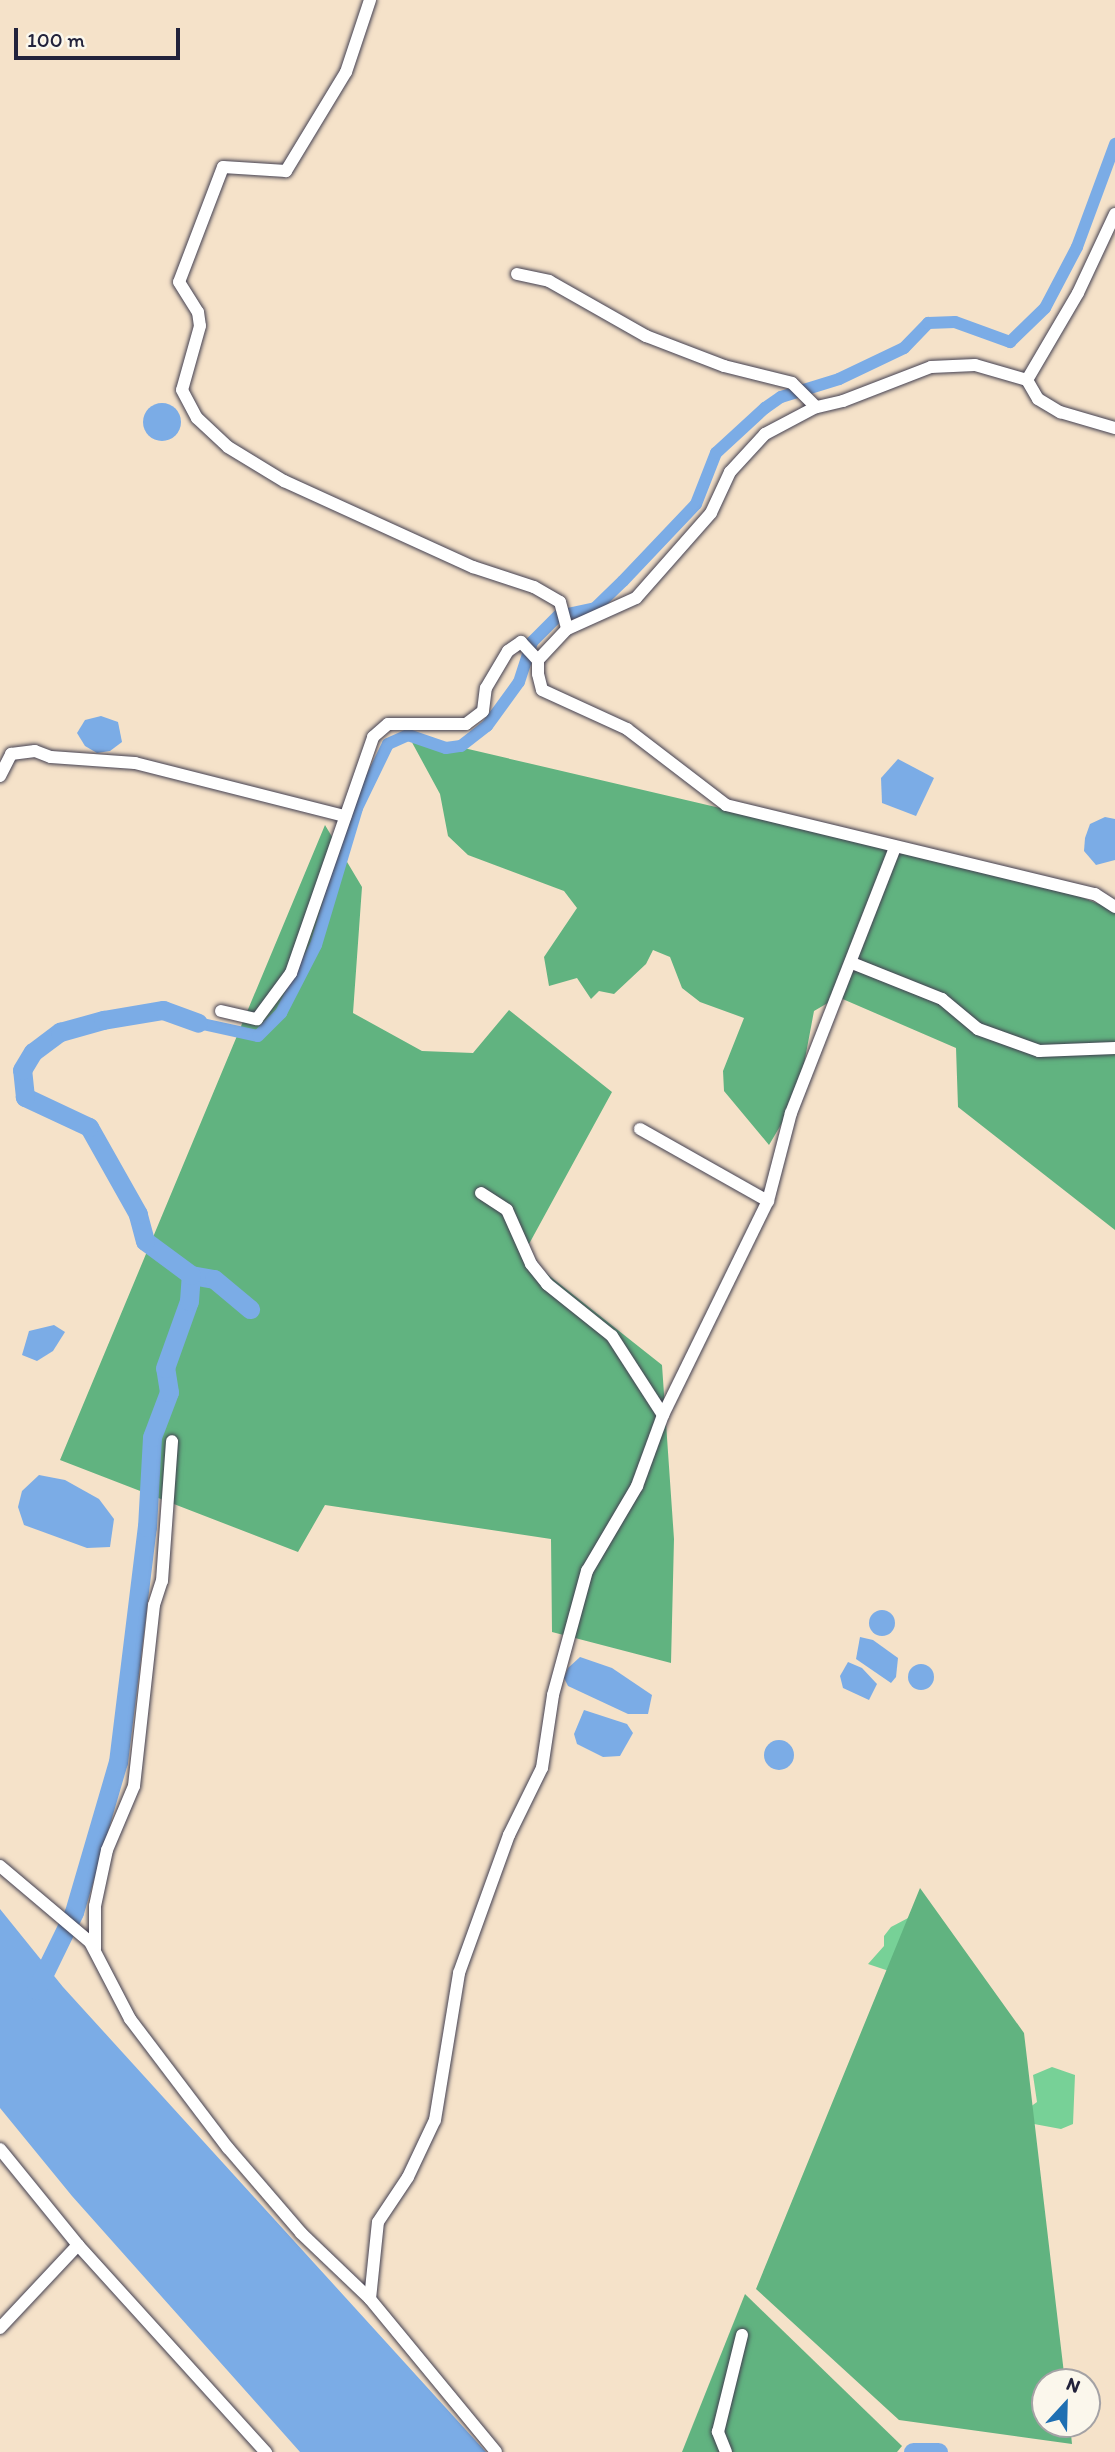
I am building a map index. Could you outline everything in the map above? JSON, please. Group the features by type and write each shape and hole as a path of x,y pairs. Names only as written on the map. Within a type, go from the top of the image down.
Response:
{"street":[{"path":"370,0 346,72 286,171 223,167 179,282 198,312 200,326 182,390 197,418 228,447 284,481 560,602 567,629"},
{"path":"1027,380 1078,293 1115,214"},
{"path":"517,274 549,281 646,336 724,366 792,383 814,404"},
{"path":"538,660 567,629 636,597 711,513 730,472 754,441 814,404 944,365 975,365 1027,380 1038,399 1060,412 1115,428"},
{"path":"221,1011 257,1018 277,996 291,973 373,737 388,724 466,724 483,711 486,688 508,651 521,642 538,660 542,690 627,729 726,804 1095,894 1115,907"},
{"path":"0,776 11,754 35,751 51,757 135,763 345,816"},
{"path":"370,2299 378,2222 408,2177 435,2120 458,1973 509,1835 542,1768 553,1695 587,1571 637,1486 663,1415 768,1201 791,1113 852,963 895,847"},
{"path":"852,963 942,999 978,1029 1038,1051 1115,1048"},
{"path":"640,1129 768,1201"},
{"path":"481,1193 507,1210 531,1264 547,1284 612,1336 663,1415"},
{"path":"93,1947 95,1906 107,1850 134,1786 154,1605 162,1581 172,1441"},
{"path":"0,1866 93,1947 130,2019 228,2148 301,2233 370,2299 496,2452"},
{"path":"0,2149 78,2245 265,2452"},
{"path":"0,2328 78,2245"},
{"path":"726,2452 718,2432 742,2334"}],"green space":[{"path":"408,735 1049,885 1115,910 1115,1230 958,1107 956,1048 838,997 814,1011 798,1096 769,1145 724,1091 723,1071 744,1018 700,1002 682,988 670,957 653,950 646,964 614,994 599,991 591,999 577,978 549,986 544,957 577,908 564,891 468,855 448,836 440,794"},
{"path":"325,825 362,887 353,1013 422,1051 473,1053 509,1010 612,1092 523,1255 662,1365 674,1539 671,1663 552,1632 551,1539 325,1505 298,1552 60,1460"},
{"path":"920,1888 1024,2033 1063,2368 1031,2368 1031,2438 1071,2438 1072,2444 899,2420 756,2289"},
{"path":"910,1917 889,1971 868,1964 884,1946 884,1936 891,1927"},
{"path":"1052,2067 1075,2075 1073,2124 1061,2129 1034,2124 1026,2110 1037,2102 1033,2075"},
{"path":"745,2294 902,2446 897,2452 682,2452"}],"water":[{"path":"162,403 176,408 181,422 176,436 162,441 148,436 143,422 148,408"},
{"path":"101,716 118,722 122,742 110,751 97,753 85,746 77,733 85,720"},
{"path":"898,759 934,778 916,816 882,803 881,778"},
{"path":"1105,817 1115,819 1115,860 1096,865 1084,851 1085,838 1090,824"},
{"path":"54,1325 65,1332 53,1351 37,1361 22,1355 29,1331"},
{"path":"39,1475 65,1480 99,1499 114,1519 110,1547 87,1548 24,1525 18,1507 22,1491"},
{"path":"882,1610 891,1614 895,1623 891,1632 882,1636 873,1632 869,1623 873,1614"},
{"path":"860,1637 873,1640 898,1658 896,1677 891,1683 856,1659"},
{"path":"580,1657 612,1668 652,1695 648,1714 628,1714 568,1686 564,1678 568,1668"},
{"path":"848,1662 862,1668 877,1684 869,1700 843,1688 840,1676"},
{"path":"921,1664 930,1668 934,1677 930,1686 921,1690 912,1686 908,1677 912,1668"},
{"path":"584,1710 627,1724 633,1733 620,1756 603,1757 577,1744 574,1734"},
{"path":"779,1740 789,1745 794,1755 789,1765 779,1770 769,1765 764,1755 769,1745"},
{"path":"0,1909 63,1987 486,2452 300,2452 72,2196 0,2108"}],"waterway":[{"path":"198,1023 258,1036 281,1013 316,945 357,808 388,744 408,735 446,748 461,746 487,726 519,682 532,642 558,616 595,608 623,581 696,504 716,453 765,408 781,397 839,379 904,348 928,323 955,322 1010,342 1045,308 1077,247 1115,144"},
{"path":"36,1990 74,1912 118,1762 147,1527 152,1437 169,1392 165,1368 189,1301 191,1275 145,1241 138,1214 89,1127 25,1097 22,1070 33,1052 60,1032 103,1020 163,1010 198,1023"},
{"path":"191,1275 214,1279 250,1309"},
{"path":"913,2452 938,2452"}]}
